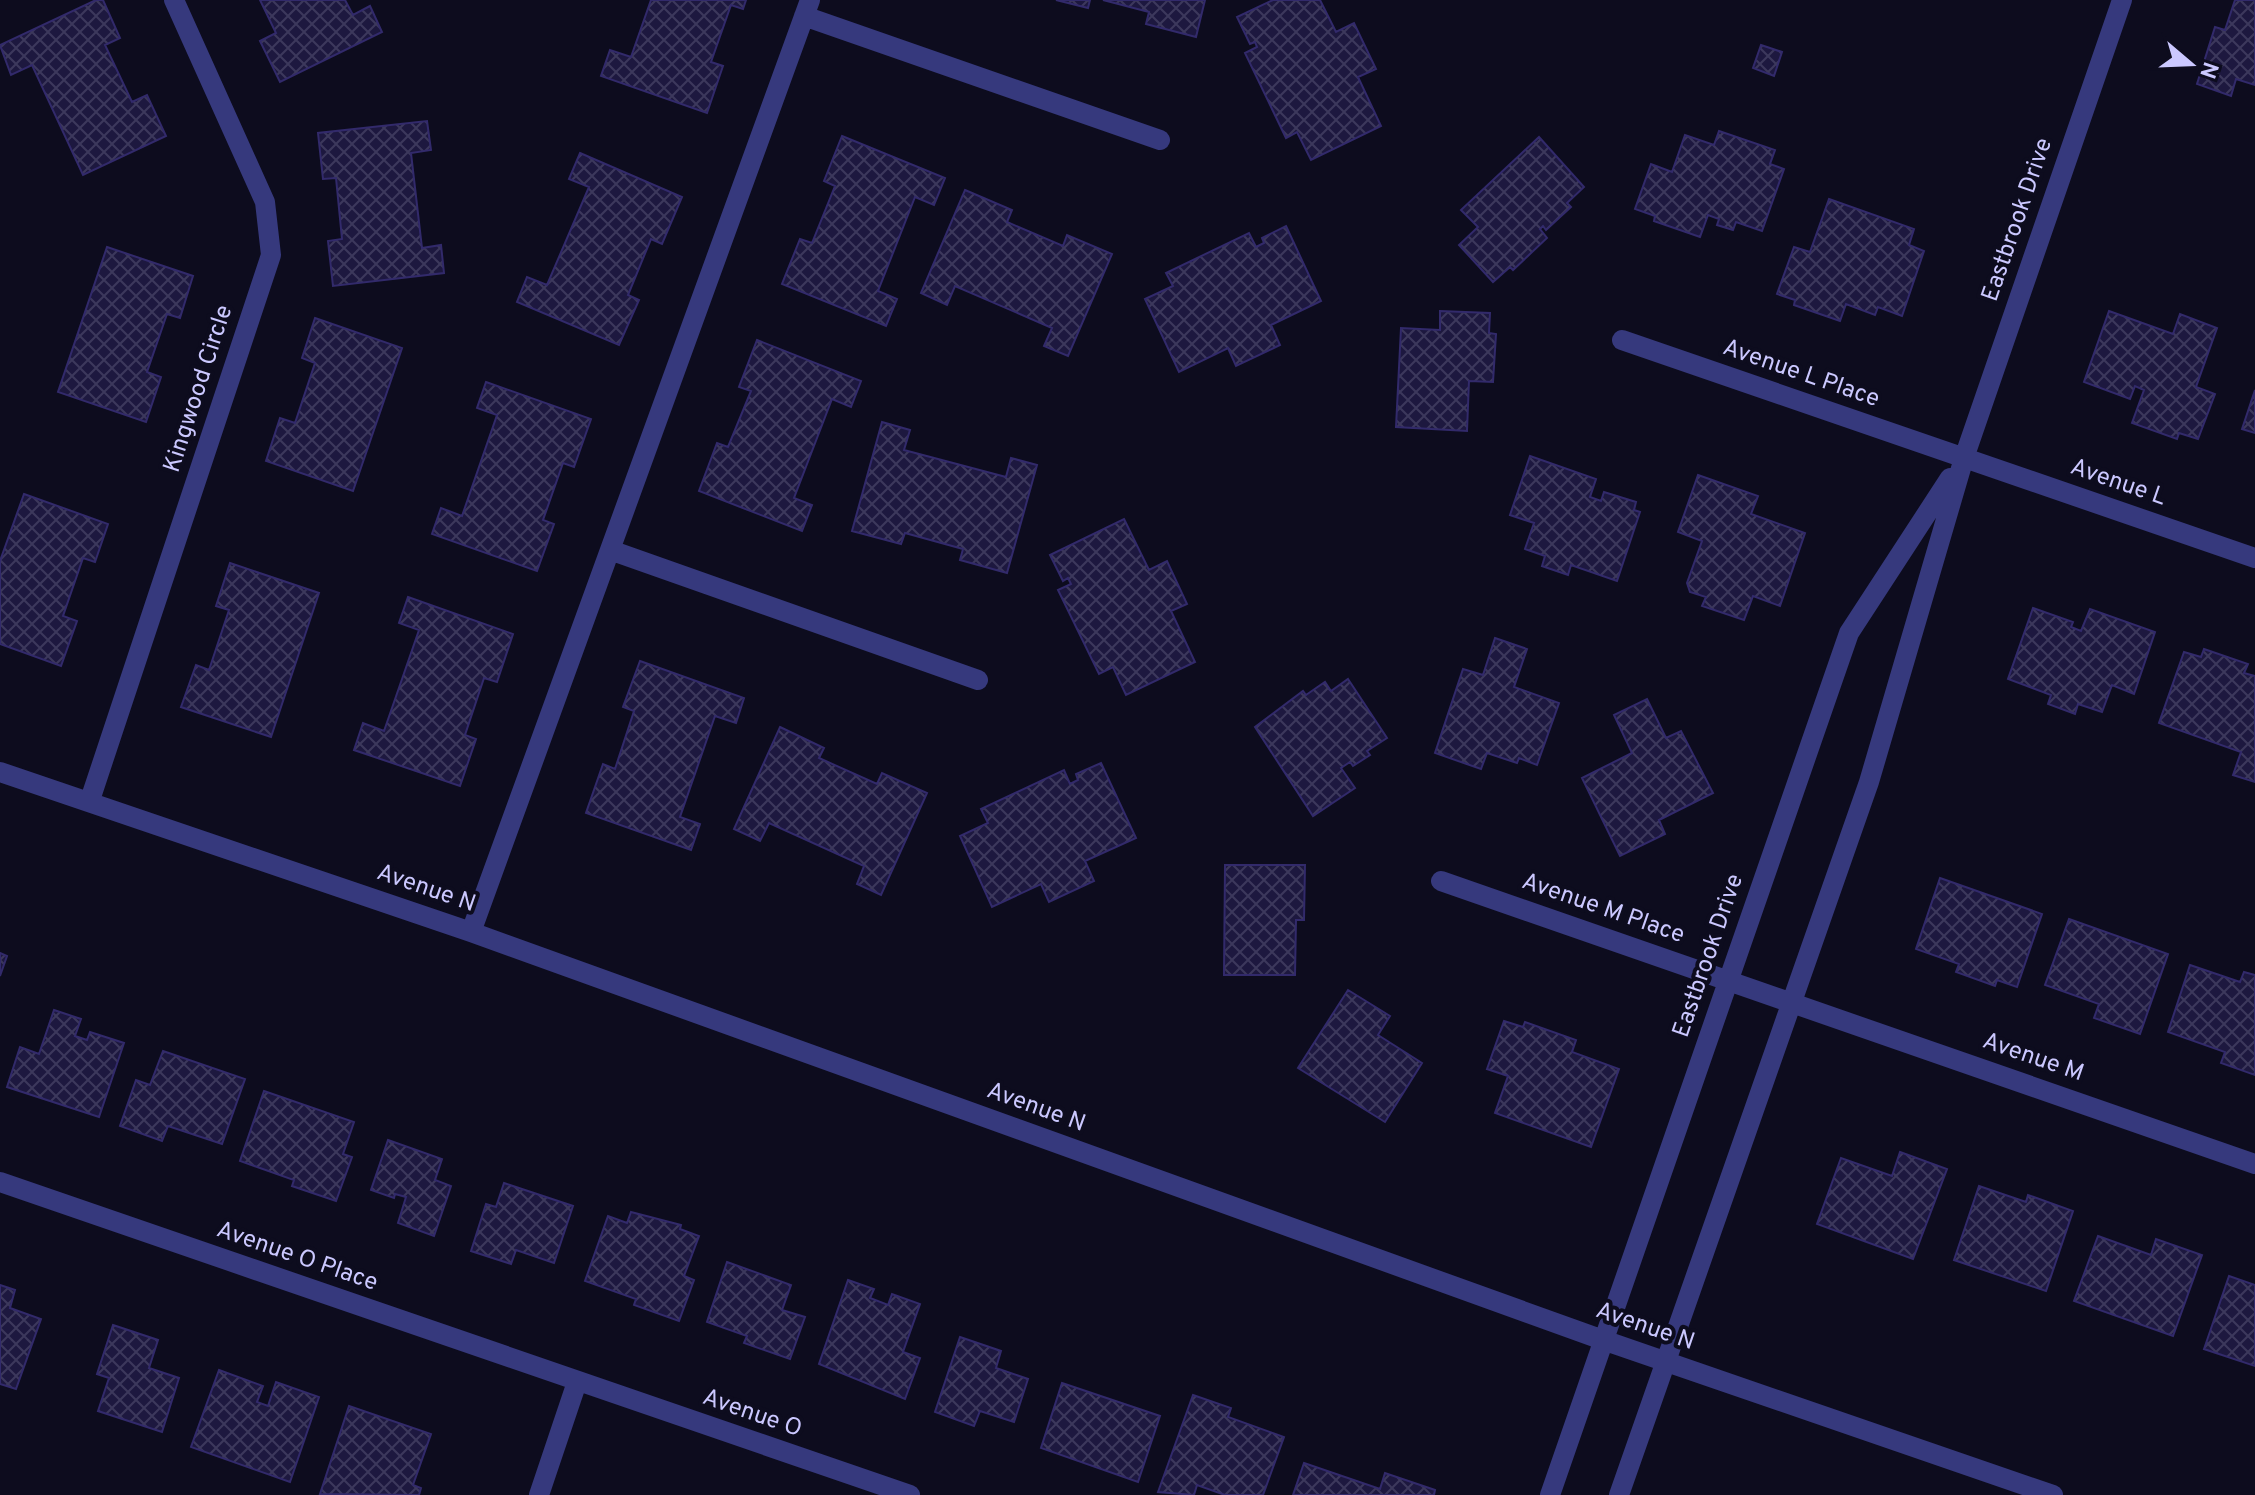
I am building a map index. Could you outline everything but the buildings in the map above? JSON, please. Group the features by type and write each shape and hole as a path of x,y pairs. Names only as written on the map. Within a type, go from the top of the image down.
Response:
{"street":[{"name":"Kingwood Circle","path":"90,800 271,255 265,202 174,0"},
{"name":"Eastbrook Drive","path":"1619,1495 1869,782 1964,458 2122,0"},
{"path":"471,932 807,8 1160,140"},
{"name":"Avenue L Place","path":"1622,340 1964,458"},
{"name":"Eastbrook Drive","path":"1550,1495 1849,633 1964,458"},
{"name":"Avenue L","path":"1964,458 2255,558"},
{"path":"610,550 978,680"},
{"name":"Avenue N","path":"0,772 90,800 471,932 1603,1340 2053,1495"},
{"name":"Avenue M Place","path":"1441,881 1793,1001"},
{"name":"Avenue M","path":"1793,1001 2255,1164"},
{"name":"Avenue O Place","path":"0,1182 577,1382"},
{"path":"539,1495 577,1382"},
{"name":"Avenue O","path":"577,1382 910,1495"}]}
